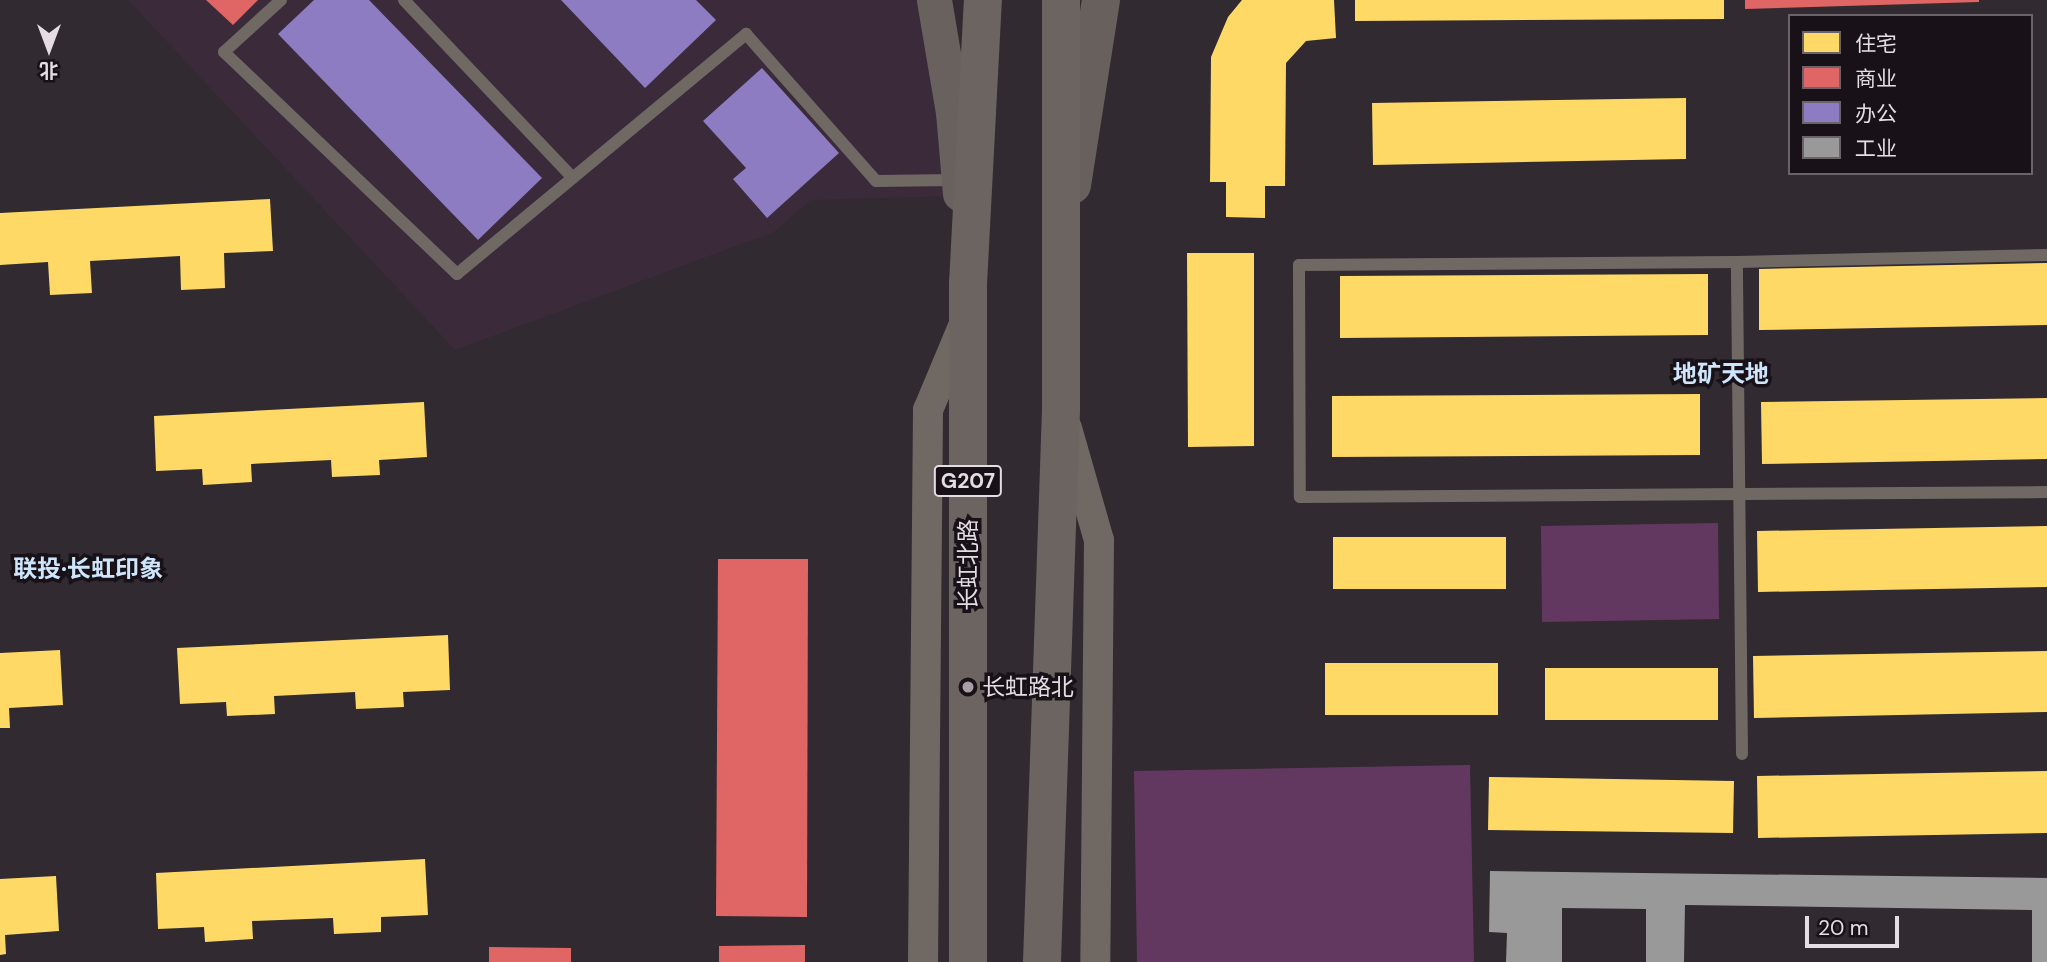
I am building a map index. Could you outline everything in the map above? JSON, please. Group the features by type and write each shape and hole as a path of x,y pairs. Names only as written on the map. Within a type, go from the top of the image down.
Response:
{"highway":[{"name":"长虹北路","path":"968,962 968,299 983,0"},
{"path":"1042,962 1061,409 1061,0"}],"main road":[{"path":"934,0 959,180 968,299"},
{"path":"1059,263 1101,0"}],"street":[{"path":"923,962 928,410 968,299"},
{"path":"1061,409 1099,540 1095,962"}],"lane":[{"path":"281,0 224,52 457,274 746,34 876,181 959,180"},
{"path":"404,0 573,177"},
{"path":"2047,255 1737,262 1299,265 1300,496 2047,492"},
{"path":"1737,262 1742,754"}],"shaded area":[{"path":"128,0 934,0 960,196 811,200 774,232 455,350"},
{"path":"1718,523 1719,619 1542,622 1541,526"},
{"path":"1470,765 1474,962 1137,962 1134,771"}],"building: 住宅":[{"path":"1242,0 1334,0 1336,38 1306,41 1286,63 1285,186 1265,186 1265,218 1226,217 1226,182 1210,182 1211,57 1228,17"},
{"path":"1355,0 1724,0 1724,19 1355,21"},
{"path":"1686,98 1686,159 1373,165 1372,103"},
{"path":"270,199 273,251 224,253 225,288 181,290 180,256 90,261 92,293 50,295 48,262 0,265 0,213"},
{"path":"1187,253 1254,253 1254,446 1188,447"},
{"path":"2047,263 2047,325 1759,330 1759,269"},
{"path":"1708,274 1708,335 1340,338 1340,276"},
{"path":"1700,394 1700,455 1332,457 1332,396"},
{"path":"2047,398 2047,459 1762,464 1761,402"},
{"path":"424,402 427,457 379,460 380,475 332,477 331,460 251,464 252,482 203,485 202,469 156,471 154,416"},
{"path":"2047,526 2047,587 1758,592 1757,531"},
{"path":"1333,537 1506,537 1506,589 1333,589"},
{"path":"448,635 450,690 403,692 404,707 356,709 355,692 274,696 275,714 227,716 226,702 180,704 177,648"},
{"path":"60,650 63,705 9,708 10,728 0,728 0,653"},
{"path":"2047,651 2047,712 1754,718 1753,656"},
{"path":"1325,663 1498,663 1498,715 1325,715"},
{"path":"1545,668 1718,668 1718,720 1545,720"},
{"path":"2047,771 2047,833 1758,838 1757,776"},
{"path":"1489,777 1734,781 1733,833 1488,830"},
{"path":"425,859 428,915 381,917 381,932 334,934 333,918 252,921 253,939 205,942 204,927 158,929 156,873"},
{"path":"56,876 59,931 5,935 6,954 0,955 0,879"}],"building: 商业":[{"path":"206,0 258,0 233,25"},
{"path":"1745,0 1979,0 1979,2 1745,9"},
{"path":"718,559 808,559 807,917 716,916"},
{"path":"805,945 805,962 719,962 719,946"},
{"path":"489,947 571,948 571,962 489,962"}],"building: 办公":[{"path":"314,0 369,0 542,178 478,240 278,34"},
{"path":"561,0 696,0 716,20 645,88"},
{"path":"762,68 839,153 767,218 733,179 746,168 703,121"}],"building: 工业":[{"path":"1490,871 2047,878 2047,962 2032,962 2032,910 1685,905 1684,962 1646,962 1646,909 1562,908 1562,962 1506,962 1507,933 1489,932"}],"place":[{"name":"长虹路北","path":"968,687"}],"district":[{"name":"地矿天地","path":"1721,374"},
{"name":"联投·长虹印象","path":"88,569"}]}
